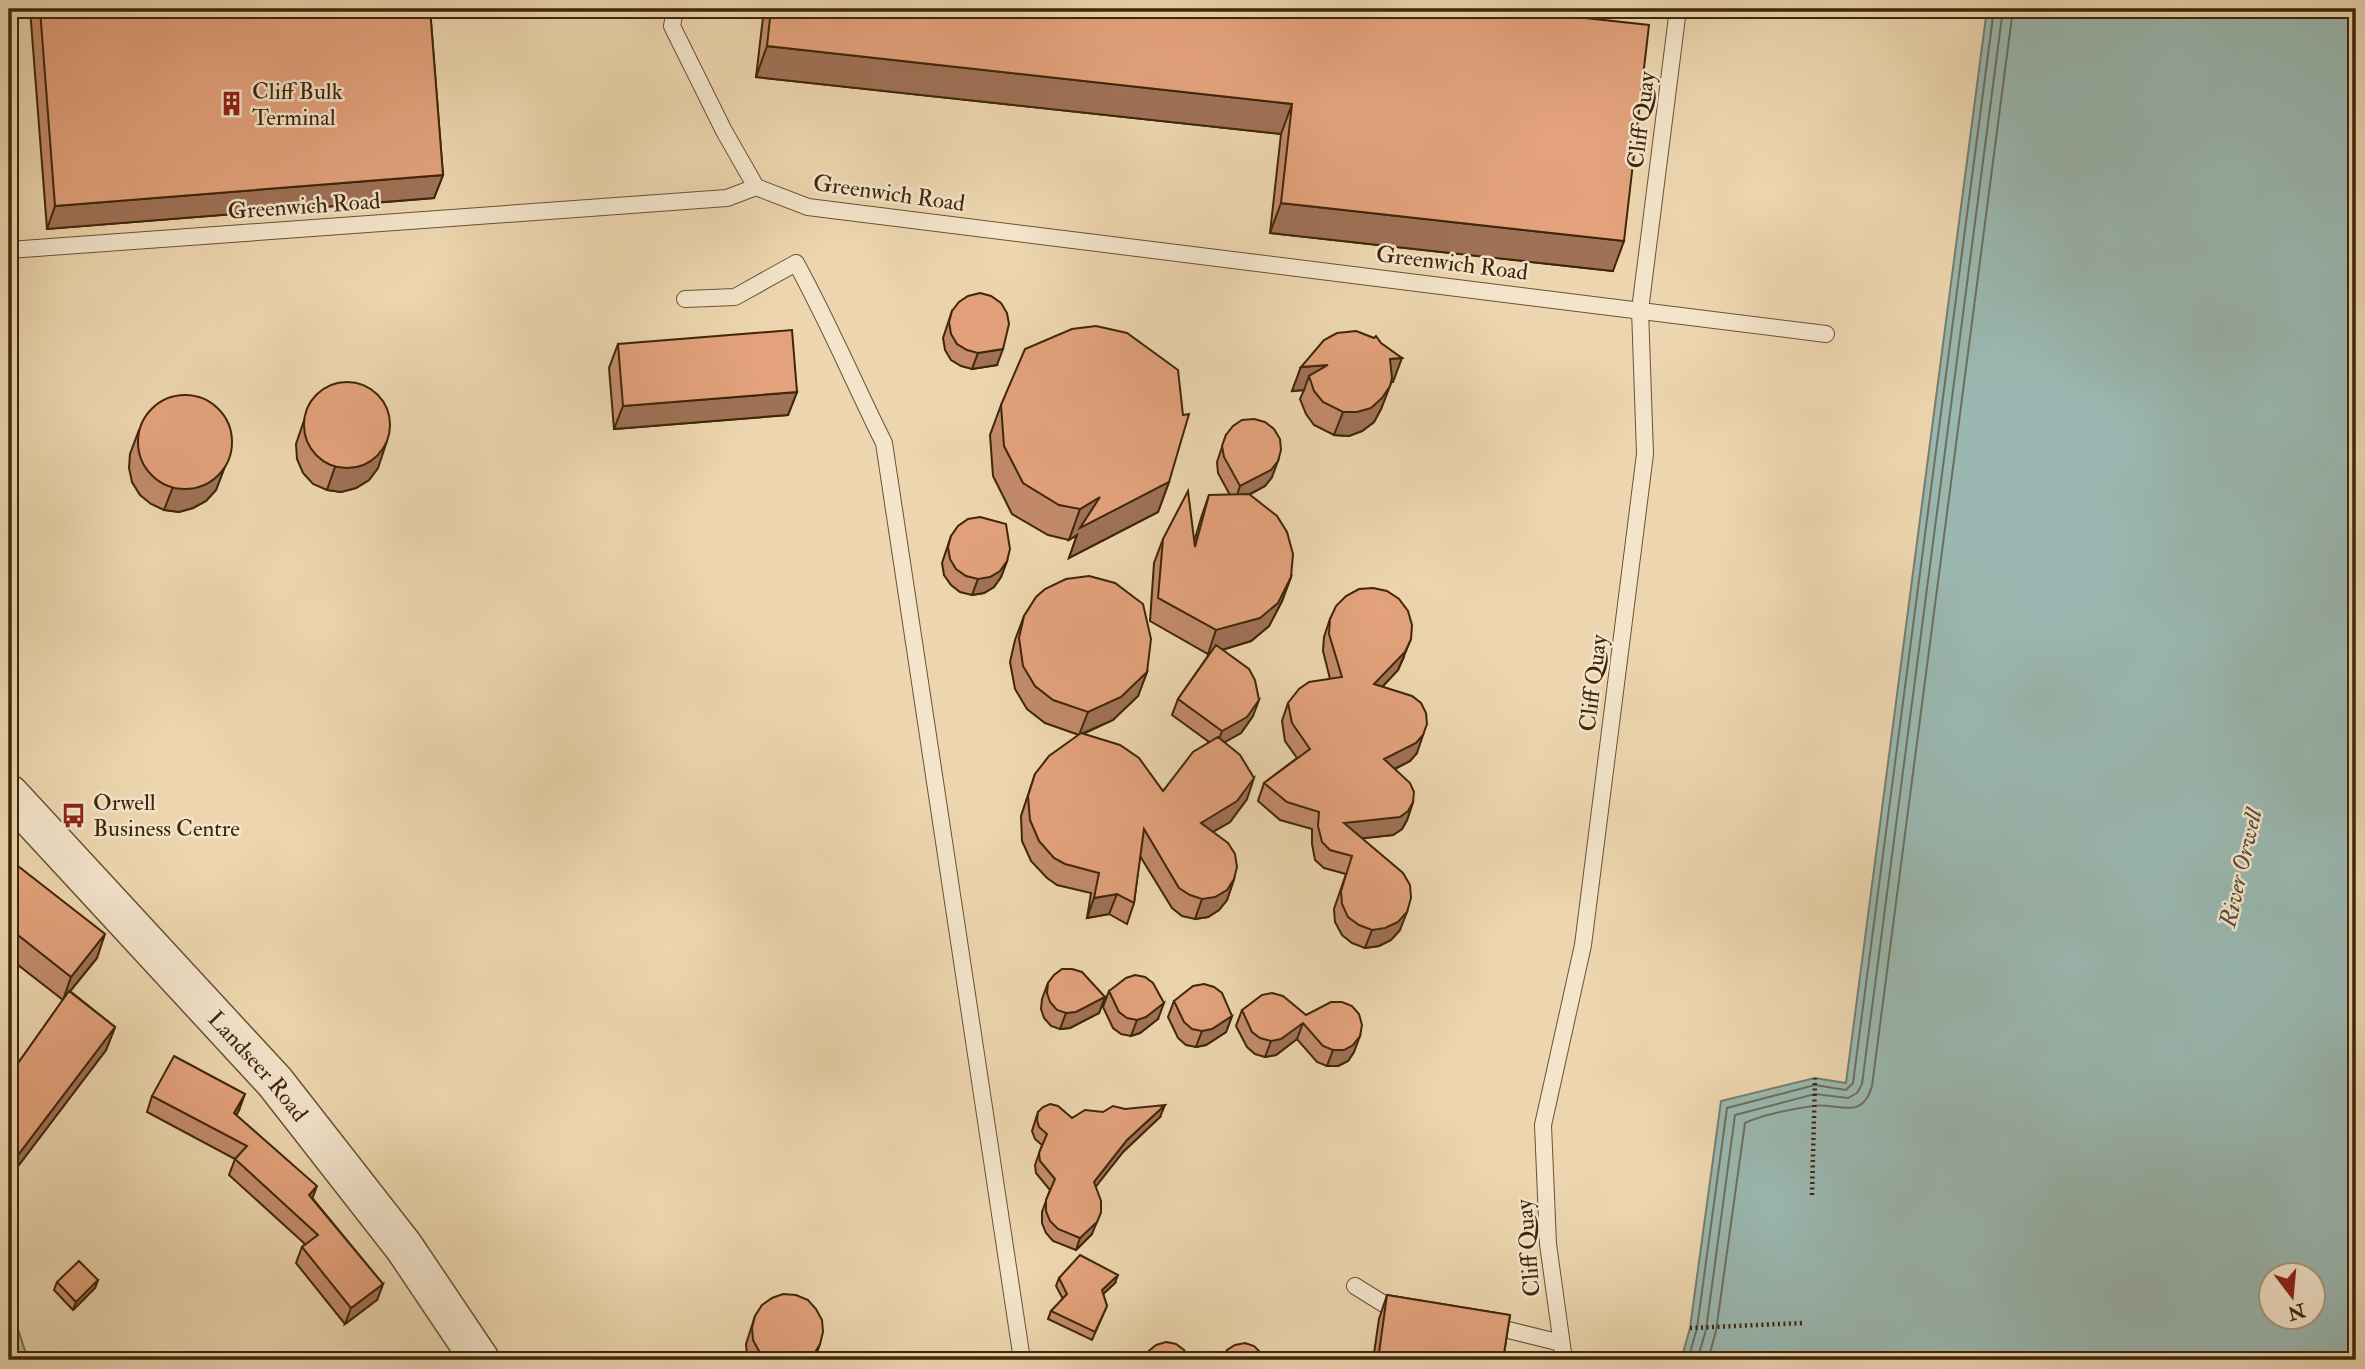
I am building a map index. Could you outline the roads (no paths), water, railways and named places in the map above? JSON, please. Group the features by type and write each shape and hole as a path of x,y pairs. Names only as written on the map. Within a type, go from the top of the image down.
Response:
{"street":[{"name":"Landseer Road","path":"9,794 275,1082 404,1247 480,1360"}],"lane":[{"path":"675,9 672,26 724,131 756,187"},
{"name":"Cliff Quay","path":"1564,1360 1548,1244 1543,1125 1584,945 1645,454 1640,310 1678,9"},
{"name":"Greenwich Road","path":"9,250 727,198 756,187 807,207 1826,334"},
{"path":"685,299 735,297 796,263 822,311 884,443 1022,1360"},
{"path":"1355,1286 1399,1313 1413,1315"},
{"path":"1466,1322 1560,1343"}],"water":[{"name":"River Orwell","path":"1987,9 2356,9 2356,1360 1681,1360 1690,1328 1721,1101 1815,1078 1846,1083"}],"place":[{"name":"Cliff Bulk Terminal","path":"232,104"},
{"name":"Orwell Business Centre","path":"73,815"}]}
